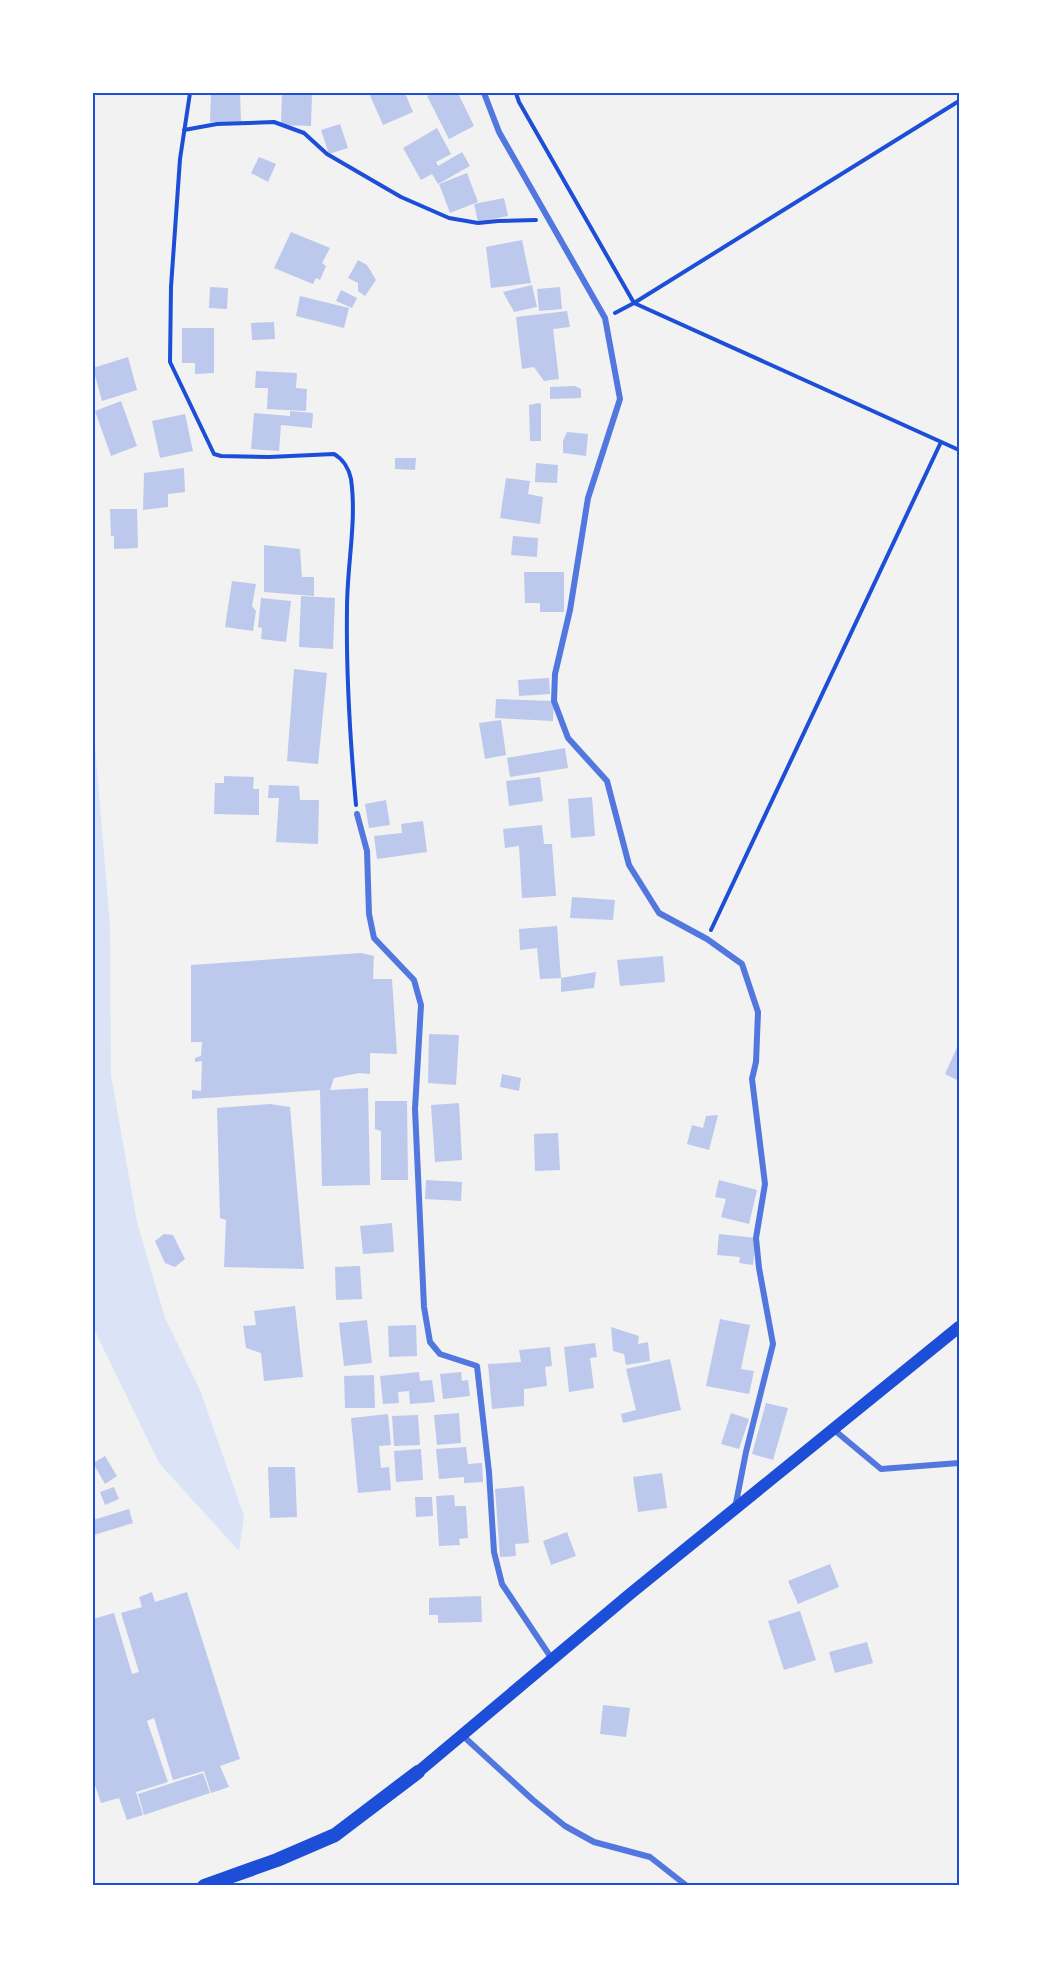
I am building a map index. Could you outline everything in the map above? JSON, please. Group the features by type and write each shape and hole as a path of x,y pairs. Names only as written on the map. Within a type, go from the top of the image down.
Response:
{"main road":[{"path":"204,1886 277,1860 335,1835 418,1772 735,1508 959,1327"}],"street":[{"path":"484,93 498,132 605,318 620,399 588,498 570,610 555,674 554,701 568,738 607,782 629,865 659,913 707,939 742,964 758,1012 756,1062 752,1079 765,1184 756,1238 773,1344 746,1452 735,1508"},
{"path":"357,814 367,851 369,914 374,938 414,980 421,1005 415,1109 424,1307 430,1342 440,1354 477,1366 489,1472 494,1552 502,1584 553,1660"},
{"path":"833,1430 881,1469 959,1463"},
{"path":"462,1735 565,1826 594,1842 650,1857 687,1886"}],"path":[{"path":"190,93 184,130 171,287 170,362 214,454 269,457 334,454 341,458 350,476 353,497 347,607 350,746 357,814"},
{"path":"516,93 634,303 959,450"},
{"path":"605,318 634,303 959,101"},
{"path":"184,130 217,124 274,122 304,133 327,154 401,197 449,218 478,223 549,220"},
{"path":"707,939 941,442"}],"shaded area":[{"path":"93,721 110,925 111,1075 137,1222 165,1318 200,1390 244,1516 239,1551 159,1463 93,1327"}],"building":[{"path":"211,93 240,93 241,122 210,122"},
{"path":"282,93 312,93 311,126 281,125"},
{"path":"369,93 405,93 413,112 383,125"},
{"path":"434,93 458,93 474,126 449,139 427,96"},
{"path":"340,124 348,148 329,154 321,130"},
{"path":"437,128 451,154 436,162 438,166 462,152 470,166 438,184 432,174 421,180 403,148"},
{"path":"259,157 276,164 268,182 251,173"},
{"path":"467,173 478,202 450,213 439,184"},
{"path":"504,198 508,216 478,222 474,204"},
{"path":"291,232 330,248 322,263 326,266 320,280 316,278 313,284 274,268"},
{"path":"522,240 531,283 491,288 486,247"},
{"path":"358,260 367,265 376,280 365,296 358,291 358,283 348,278"},
{"path":"532,285 537,307 514,312 503,292"},
{"path":"210,287 228,288 227,309 209,308"},
{"path":"560,287 562,309 539,311 537,289"},
{"path":"341,290 357,298 352,308 336,301"},
{"path":"300,296 349,308 344,328 296,316"},
{"path":"567,311 570,327 553,329 559,379 544,381 534,367 522,369 516,317"},
{"path":"274,322 275,339 252,340 251,323"},
{"path":"182,328 214,328 214,373 195,374 195,363 182,363"},
{"path":"128,357 137,390 102,401 93,368"},
{"path":"256,371 297,373 296,388 307,389 306,411 267,409 268,388 255,388"},
{"path":"575,386 581,389 581,398 550,399 550,387"},
{"path":"121,401 137,446 111,456 95,411"},
{"path":"541,404 541,441 530,441 529,405"},
{"path":"290,411 313,413 312,428 281,425 279,451 251,449 254,413 290,416"},
{"path":"185,414 193,451 160,458 152,421"},
{"path":"567,432 588,434 586,456 563,453 563,441"},
{"path":"395,458 416,458 415,470 395,469"},
{"path":"536,463 558,465 557,483 535,482"},
{"path":"184,468 185,492 168,494 168,507 143,510 144,473"},
{"path":"506,478 530,481 528,494 543,497 540,524 500,518"},
{"path":"110,509 137,509 138,548 114,549"},
{"path":"513,536 538,538 537,557 511,555"},
{"path":"264,545 300,549 302,577 314,577 314,596 264,592"},
{"path":"524,572 564,572 564,612 540,612 540,603 525,603"},
{"path":"232,581 256,584 252,606 256,611 253,631 225,627"},
{"path":"301,596 335,598 333,649 299,647"},
{"path":"261,598 291,601 286,642 261,639 262,628 258,627"},
{"path":"294,669 327,673 318,764 287,761"},
{"path":"549,678 550,694 519,696 518,680"},
{"path":"496,699 554,701 553,721 495,718"},
{"path":"501,720 506,755 485,759 479,723"},
{"path":"565,748 568,768 510,777 507,758"},
{"path":"224,776 254,777 253,789 259,789 259,815 214,814 215,783 224,783"},
{"path":"540,777 543,801 509,806 506,781"},
{"path":"269,785 299,786 300,800 319,800 318,844 276,842 279,798 268,798"},
{"path":"592,797 595,836 571,838 568,799"},
{"path":"386,800 390,825 369,828 365,804"},
{"path":"423,821 427,852 377,859 374,836 402,833 401,824"},
{"path":"542,825 544,844 552,844 556,896 522,898 519,846 505,848 503,829"},
{"path":"572,897 615,900 613,920 570,918"},
{"path":"557,926 561,978 540,979 537,948 520,950 519,929"},
{"path":"361,953 374,956 373,979 392,979 397,1054 370,1053 370,1074 359,1073 334,1078 330,1090 368,1088 370,1185 322,1186 320,1090 192,1099 192,1090 201,1091 202,1061 195,1062 195,1058 201,1056 202,1042 191,1042 191,965"},
{"path":"663,956 665,982 620,986 617,960"},
{"path":"596,972 594,988 561,992 561,978"},
{"path":"429,1034 459,1035 456,1085 428,1083"},
{"path":"959,1043 959,1081 945,1074"},
{"path":"502,1074 521,1078 519,1091 500,1087"},
{"path":"375,1101 407,1101 408,1180 381,1180 381,1131 375,1129"},
{"path":"459,1103 462,1160 435,1162 431,1105"},
{"path":"270,1104 290,1107 304,1269 224,1267 226,1220 220,1218 217,1108"},
{"path":"718,1115 709,1150 687,1144 692,1125 703,1128 706,1116"},
{"path":"558,1133 560,1170 535,1171 534,1134"},
{"path":"426,1180 462,1182 461,1201 425,1199"},
{"path":"719,1180 757,1190 749,1224 721,1217 726,1199 715,1197"},
{"path":"392,1223 394,1252 363,1254 360,1226"},
{"path":"164,1234 173,1235 185,1259 175,1267 165,1263 155,1241"},
{"path":"719,1234 756,1238 753,1265 739,1263 740,1257 717,1255"},
{"path":"360,1266 362,1299 336,1300 335,1267"},
{"path":"295,1306 303,1377 264,1381 261,1353 246,1348 243,1326 256,1325 254,1311"},
{"path":"720,1319 750,1325 741,1369 754,1371 749,1394 706,1386"},
{"path":"367,1320 372,1363 344,1366 339,1323"},
{"path":"416,1325 417,1356 389,1357 388,1326"},
{"path":"611,1327 639,1336 638,1344 648,1342 650,1361 626,1365 624,1354 613,1351"},
{"path":"595,1343 597,1357 590,1358 594,1388 569,1392 564,1347"},
{"path":"550,1347 552,1366 545,1367 547,1386 524,1389 524,1406 492,1409 488,1364 521,1362 519,1350"},
{"path":"670,1359 681,1410 623,1423 621,1414 636,1410 626,1369"},
{"path":"419,1372 420,1381 432,1380 435,1402 410,1404 409,1391 398,1392 399,1403 383,1404 380,1376"},
{"path":"461,1372 462,1381 468,1380 470,1396 443,1399 440,1374"},
{"path":"374,1375 375,1408 345,1408 344,1376"},
{"path":"766,1403 788,1408 773,1460 752,1454"},
{"path":"459,1413 461,1443 437,1445 434,1415"},
{"path":"731,1413 749,1419 739,1449 721,1444"},
{"path":"388,1414 391,1445 379,1446 381,1468 389,1467 391,1490 358,1493 351,1418"},
{"path":"418,1415 420,1445 394,1446 392,1416"},
{"path":"466,1447 468,1464 482,1463 483,1482 464,1483 464,1477 439,1479 436,1449"},
{"path":"421,1449 423,1480 396,1482 394,1451"},
{"path":"105,1456 117,1476 105,1484 93,1463"},
{"path":"268,1467 295,1467 297,1517 270,1518"},
{"path":"662,1473 667,1508 638,1512 633,1477"},
{"path":"524,1486 529,1543 515,1544 516,1556 500,1557 495,1489"},
{"path":"114,1487 119,1499 105,1505 100,1492"},
{"path":"454,1495 455,1506 466,1506 468,1538 459,1539 460,1545 439,1546 436,1496"},
{"path":"415,1497 432,1497 433,1516 416,1517"},
{"path":"129,1509 133,1523 94,1535 93,1520"},
{"path":"567,1532 576,1556 551,1565 543,1541"},
{"path":"830,1564 839,1587 798,1604 788,1581"},
{"path":"152,1592 155,1602 187,1592 240,1759 220,1766 229,1787 211,1793 204,1771 173,1780 154,1718 147,1721 168,1782 136,1792 143,1815 127,1820 119,1798 101,1803 93,1779 93,1619 114,1613 132,1674 139,1672 121,1613 142,1607 139,1597"},
{"path":"481,1596 482,1622 438,1623 438,1615 429,1615 429,1598"},
{"path":"800,1611 816,1660 784,1670 768,1621"},
{"path":"867,1642 873,1663 835,1673 829,1652"},
{"path":"603,1705 630,1708 626,1737 600,1734"},
{"path":"203,1773 210,1793 144,1815 138,1794"}]}
